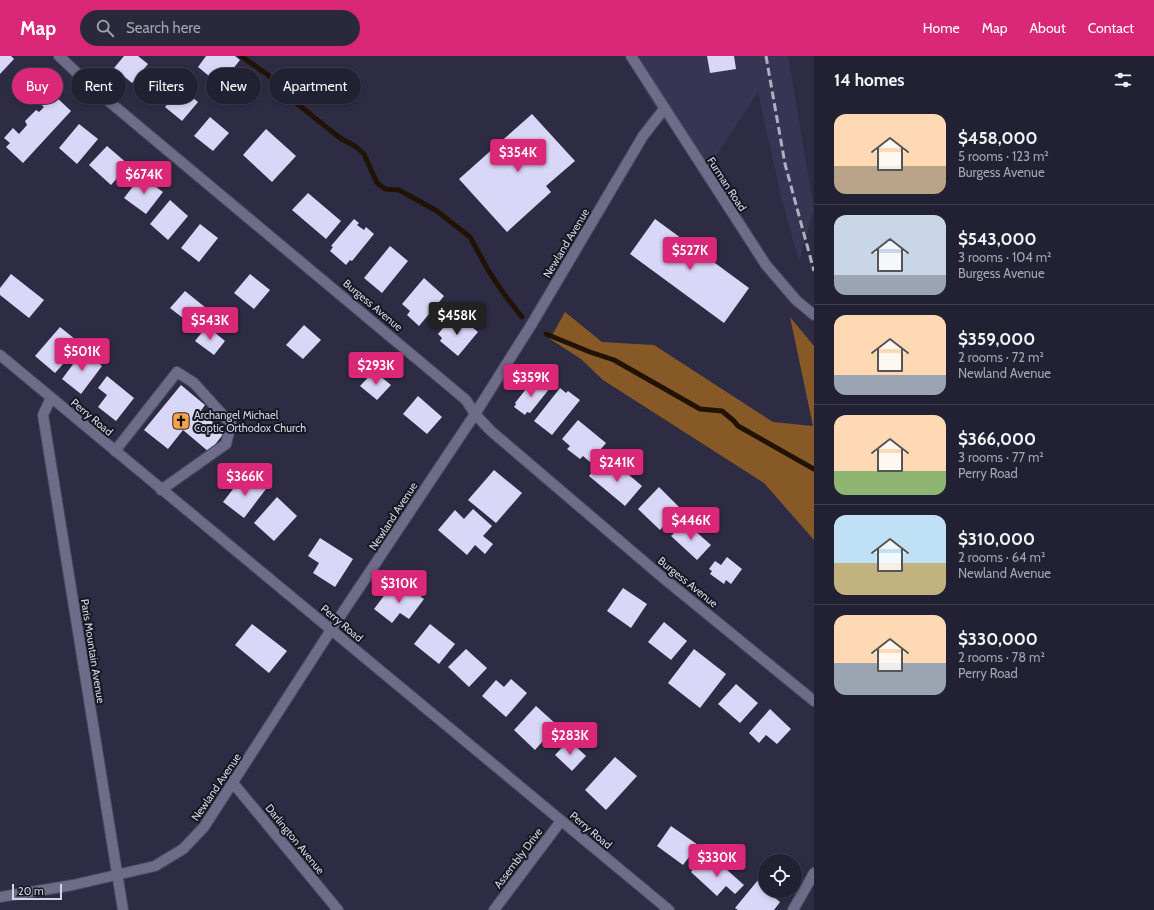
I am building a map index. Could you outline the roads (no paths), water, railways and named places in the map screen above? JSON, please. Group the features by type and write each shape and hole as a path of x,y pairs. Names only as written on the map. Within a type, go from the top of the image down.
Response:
{"street":[{"name":"Burgess Avenue","path":"59,56 94,90 466,400 474,414 491,431 650,567 814,701"},
{"name":"Furman Road","path":"631,56 766,265 791,295 814,314"},
{"name":"Newland Avenue","path":"0,897 118,876 155,866 183,849 204,827 533,322 643,136 664,109"},
{"name":"Perry Road","path":"0,355 669,910"},
{"path":"115,451 177,372 194,383 231,424 226,444 161,490"},
{"name":"Paris Mountain Avenue","path":"51,398 43,415 44,423 123,910"},
{"name":"Darlington Avenue","path":"233,783 338,910"},
{"name":"Assembly Drive","path":"494,910 561,820"},
{"path":"793,910 814,873"}],"waterway":[{"path":"241,56 268,75 290,98 340,138 355,146 364,154 377,183 385,189 399,190 437,211 470,237 488,270 522,317"},
{"path":"546,334 614,360 700,409 722,411 738,426 814,469"}],"railway":[{"path":"766,56 785,164 814,271"}],"place":[{"name":"Archangel Michael Coptic Orthodox Church","path":"181,421"}]}
